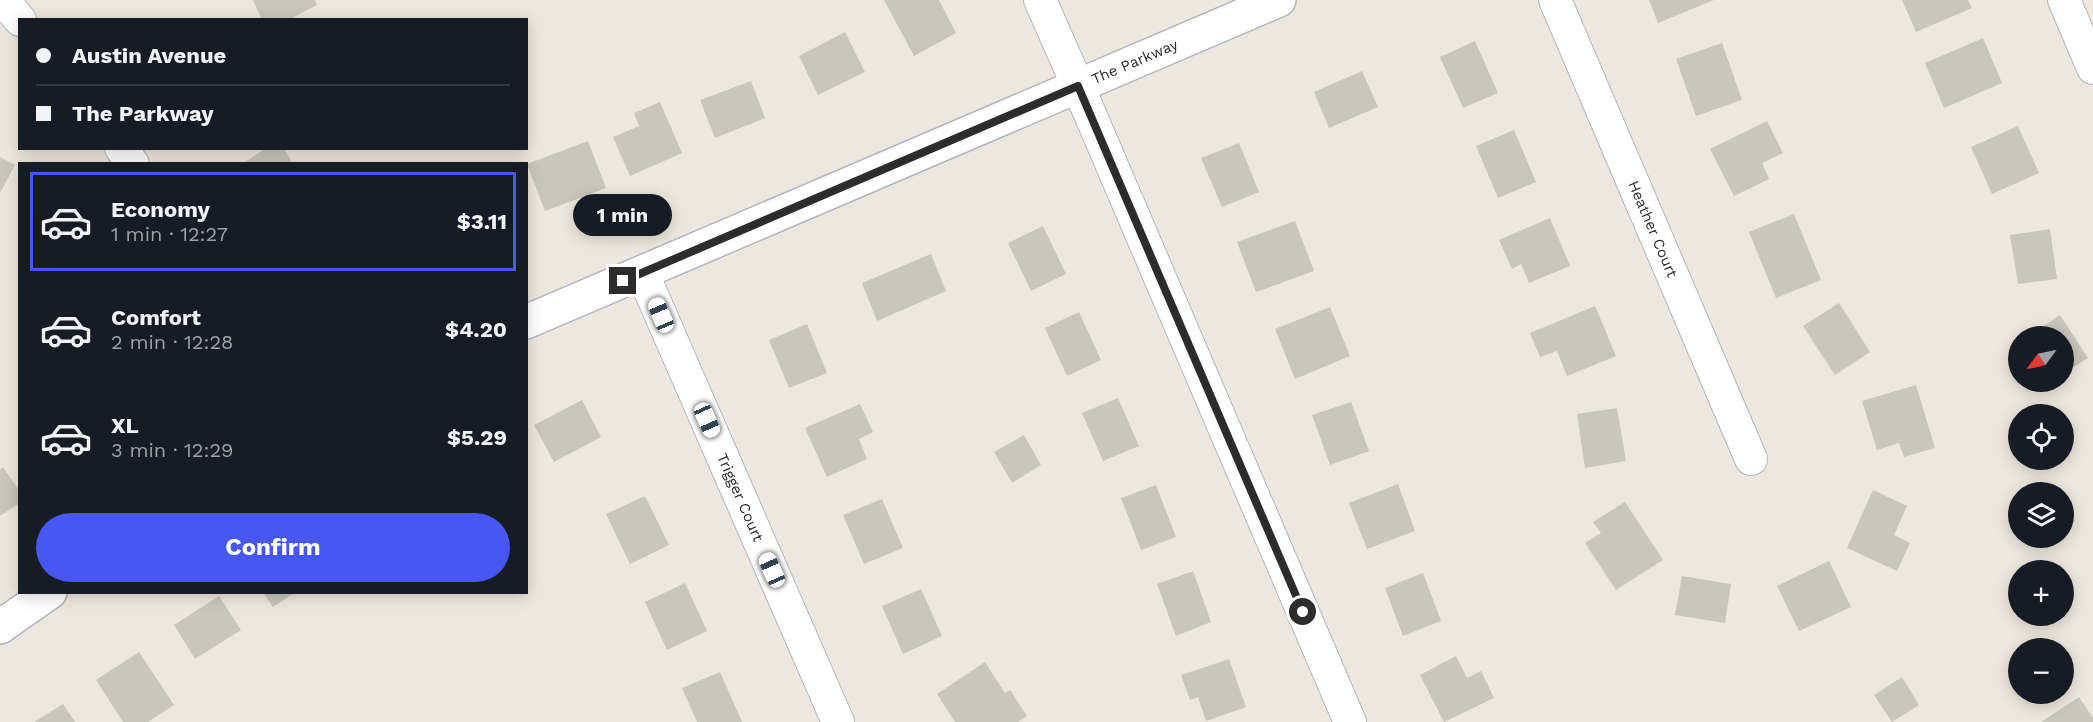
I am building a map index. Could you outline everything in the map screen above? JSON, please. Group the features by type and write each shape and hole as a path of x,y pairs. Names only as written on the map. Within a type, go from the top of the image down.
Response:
{"street":[{"path":"1040,0 1350,722"},
{"name":"The Parkway","path":"528,321 1279,0"},
{"name":"Heather Court","path":"1555,0 1751,459"},
{"path":"2064,0 2093,68"},
{"name":"Trigger Court","path":"642,272 838,722"},
{"path":"0,627 47,594"}],"building":[{"path":"253,0 315,0 317,5 292,18 261,18"},
{"path":"884,0 939,0 956,33 914,56"},
{"path":"1649,0 1714,0 1658,23"},
{"path":"1902,0 1968,0 1972,8 1916,32"},
{"path":"845,32 865,72 818,95 799,56"},
{"path":"1983,38 2002,83 1944,108 1925,63"},
{"path":"1475,41 1498,93 1463,108 1440,57"},
{"path":"1722,43 1742,100 1696,116 1676,59"},
{"path":"1362,71 1378,107 1329,128 1314,92"},
{"path":"751,81 765,118 715,138 700,100"},
{"path":"660,102 682,153 630,176 613,137 639,126 634,113"},
{"path":"1767,121 1783,153 1762,163 1769,179 1734,196 1710,149"},
{"path":"2018,126 2039,173 1992,194 1971,147"},
{"path":"1514,130 1536,182 1498,198 1476,146"},
{"path":"588,141 606,188 545,211 528,164"},
{"path":"1239,143 1259,192 1222,207 1201,158"},
{"path":"263,150 285,150 292,162 245,162"},
{"path":"0,157 15,165 0,193"},
{"path":"1794,214 1821,280 1776,298 1749,232"},
{"path":"1550,218 1570,266 1529,283 1521,264 1512,269 1499,240"},
{"path":"1295,221 1314,271 1256,292 1237,242"},
{"path":"1043,226 1066,274 1031,291 1008,243"},
{"path":"2050,229 2057,279 2018,284 2010,235"},
{"path":"931,254 946,291 877,321 862,283"},
{"path":"1839,303 1870,352 1835,375 1803,326"},
{"path":"1595,306 1616,356 1567,376 1557,351 1540,357 1530,333"},
{"path":"1330,307 1350,356 1295,379 1275,329"},
{"path":"1079,312 1101,360 1067,376 1045,328"},
{"path":"2060,315 2067,326 2044,326"},
{"path":"807,324 827,373 789,388 769,340"},
{"path":"2074,336 2088,358 2074,367"},
{"path":"1916,385 1935,448 1904,457 1899,443 1877,450 1862,401"},
{"path":"1118,398 1139,446 1103,461 1082,413"},
{"path":"582,400 601,437 554,462 534,425"},
{"path":"1351,402 1369,451 1330,465 1312,415"},
{"path":"860,404 873,432 859,439 867,459 827,477 805,428"},
{"path":"1617,408 1626,461 1585,468 1577,414"},
{"path":"1024,435 1041,465 1012,483 994,452"},
{"path":"3,467 18,489 18,504 0,516 0,470"},
{"path":"1398,484 1415,531 1367,549 1349,503"},
{"path":"1156,485 1176,537 1141,550 1121,498"},
{"path":"1873,490 1907,506 1894,535 1910,543 1897,571 1847,548"},
{"path":"645,496 669,545 630,564 606,514"},
{"path":"882,499 903,548 864,564 843,515"},
{"path":"1625,502 1663,560 1616,590 1585,543 1601,533 1593,522"},
{"path":"1829,561 1851,607 1799,631 1777,586"},
{"path":"1193,571 1211,622 1176,636 1157,584"},
{"path":"1423,573 1441,621 1403,636 1385,588"},
{"path":"1682,576 1731,584 1725,623 1675,615"},
{"path":"685,583 707,631 667,650 645,602"},
{"path":"921,589 942,636 903,654 882,606"},
{"path":"264,594 293,594 273,607"},
{"path":"219,596 241,630 195,659 174,625"},
{"path":"139,652 174,705 148,722 123,722 96,680"},
{"path":"1456,656 1467,678 1481,671 1494,698 1444,722 1420,675"},
{"path":"1229,659 1246,707 1206,721 1198,697 1190,700 1181,675"},
{"path":"985,662 1005,693 1010,690 1027,716 1018,722 955,722 937,694"},
{"path":"720,672 742,722 697,722 682,688"},
{"path":"1902,677 1919,705 1892,722 1874,695"},
{"path":"2079,697 2093,718 2093,722 2041,722 2068,704 2074,704 2074,700"},
{"path":"63,704 75,722 34,722"}],"route":[{"path":"623,281 1078,86 1303,612"}]}
